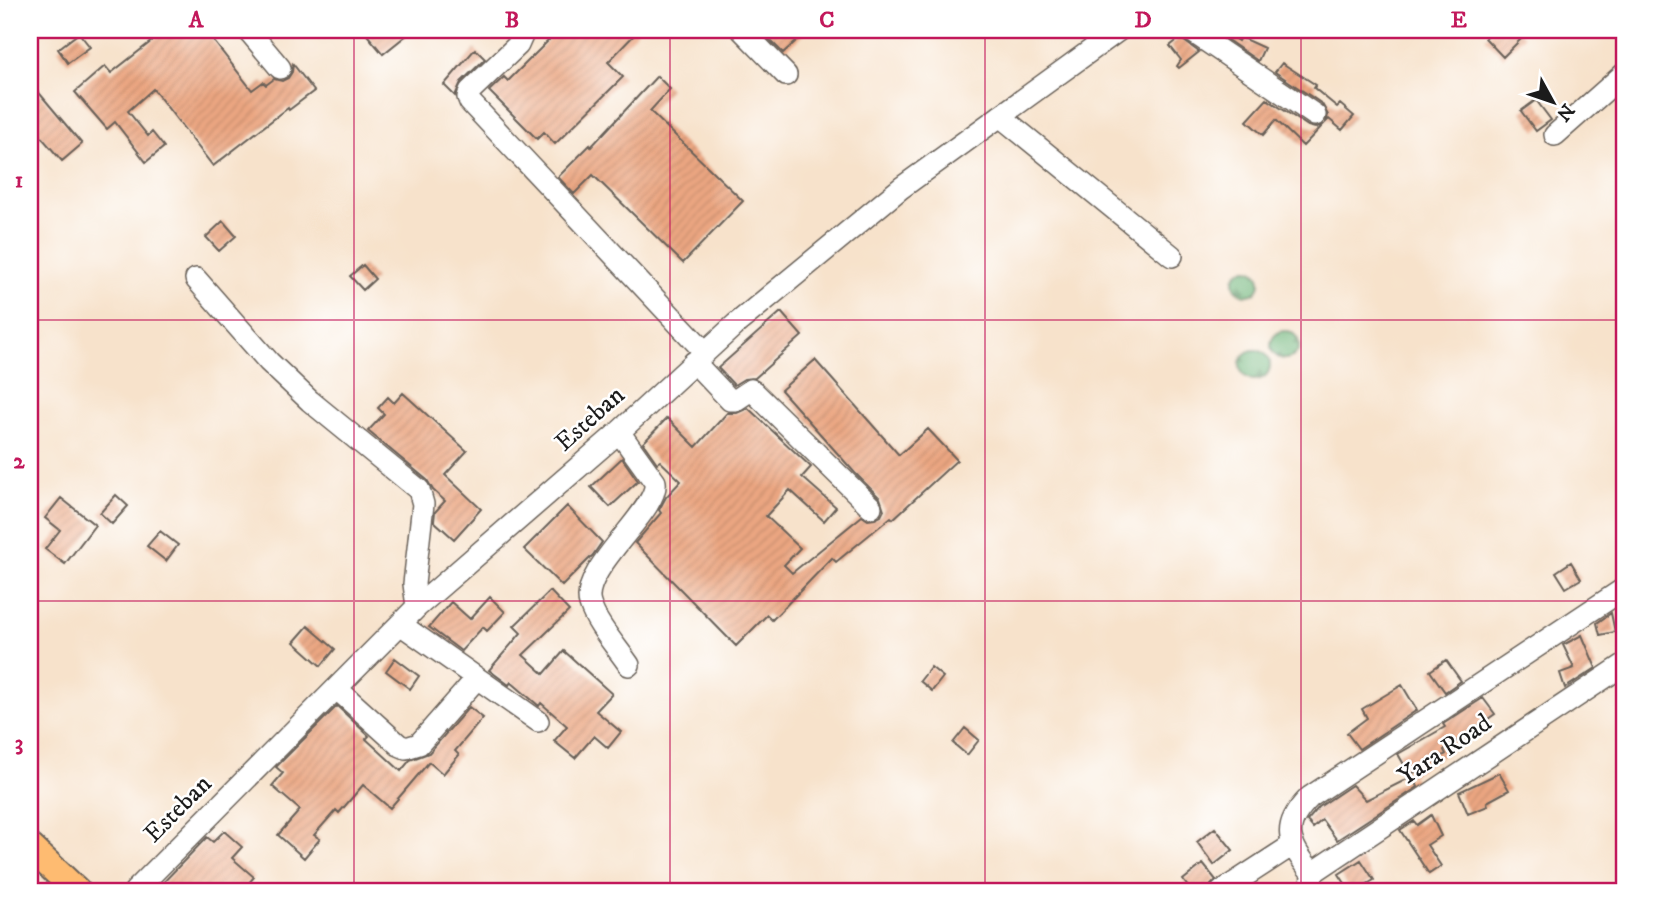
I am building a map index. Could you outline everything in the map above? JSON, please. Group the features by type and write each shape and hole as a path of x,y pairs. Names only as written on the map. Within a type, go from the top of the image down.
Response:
{"main road":[{"path":"30,847 77,891"}],"street":[{"path":"248,30 280,68"},
{"path":"519,30 522,36 518,45 470,91 470,102 700,357 730,400 736,400 751,390 754,392 871,507"},
{"path":"742,30 786,75"},
{"name":"Esteban","path":"135,891 417,607 619,432 700,357 901,188 1119,30"},
{"path":"1190,30 1315,115"},
{"path":"1555,135 1625,73"},
{"path":"1000,116 1172,256"},
{"path":"196,279 269,362 310,401 419,490 424,504 414,584 417,607"},
{"path":"619,432 656,487 653,496 591,584 588,594 593,613 629,665"},
{"path":"1311,882 1292,846 1291,828 1310,797 1625,588"},
{"path":"400,624 538,721"},
{"name":"Yara Road","path":"1311,882 1625,664"},
{"path":"337,689 399,745 406,748 419,744 477,678"},
{"path":"1222,891 1292,846"}],"green space":[{"path":"1247,269 1256,273 1260,282 1256,291 1247,295 1238,291 1234,282 1238,273"},
{"path":"1285,331 1295,335 1299,345 1295,355 1285,359 1275,355 1271,345 1275,335"},
{"path":"1255,350 1261,351 1269,359 1269,371 1261,379 1255,380 1249,379 1241,371 1240,365 1241,359 1249,351"}],"building":[{"path":"166,30 205,30 252,90 263,82 266,85 274,79 282,81 288,78 293,64 314,91 213,166 153,89 128,111 148,136 152,132 164,147 146,162 115,122 107,129 75,92 105,66 111,73"},
{"path":"363,30 413,30 383,54"},
{"path":"559,30 639,30 608,62 623,77 555,144 544,132 537,139 489,91 504,77 508,81"},
{"path":"760,30 808,30 783,53"},
{"path":"1213,30 1227,30 1224,32 1238,41 1240,37 1264,48 1258,61"},
{"path":"1494,30 1518,30 1524,36 1503,57 1485,38"},
{"path":"79,33 90,47 68,63 58,49"},
{"path":"1180,38 1199,52 1179,68 1177,66 1181,60 1170,46"},
{"path":"475,49 485,59 461,82 455,96 444,85"},
{"path":"1282,63 1316,85 1314,88 1337,107 1340,104 1354,116 1342,130 1329,119 1326,122 1328,115 1322,104 1275,72"},
{"path":"657,76 670,89 650,111 743,201 683,263 593,175 574,194 558,177 590,145 591,147"},
{"path":"30,82 82,144 62,161 30,124"},
{"path":"1267,99 1308,126 1315,128 1324,124 1303,146 1276,120 1263,135 1247,121"},
{"path":"1536,100 1551,120 1536,131 1521,111"},
{"path":"223,221 236,236 219,251 206,237"},
{"path":"363,265 375,279 363,290 350,276"},
{"path":"781,312 802,336 755,378 744,379 734,385 718,368"},
{"path":"815,360 899,455 928,429 957,460 893,519 891,517 836,562 832,558 772,620 767,615 736,646 635,543 661,513 659,510 666,497 681,481 660,461 657,463 643,443 667,418 696,447 727,413 737,413 748,408 811,467 802,477 836,507 824,521 790,490 766,516 800,548 784,565 792,573 862,516 868,520 875,519 881,516 884,510 880,498 781,390"},
{"path":"403,393 467,451 445,475 481,509 454,539 434,521 435,512 445,501 427,480 368,431 384,414 378,408 388,397 394,403"},
{"path":"622,458 638,481 610,507 591,487"},
{"path":"116,495 128,506 112,524 100,513"},
{"path":"61,498 95,525 65,564 45,549 60,530 45,518"},
{"path":"567,506 602,542 562,586 524,549"},
{"path":"160,531 178,545 166,561 147,546"},
{"path":"1571,562 1581,579 1566,588 1556,572"},
{"path":"550,591 569,611 523,655 544,674 564,651 612,694 596,711 621,732 608,748 594,736 575,758 554,741 567,726 541,703 539,706 511,682 509,685 489,670 521,633 514,626"},
{"path":"490,597 505,612 487,631 483,627 461,651 429,627 451,602 470,619"},
{"path":"1611,613 1615,632 1600,635 1597,623"},
{"path":"308,626 335,649 321,666 294,642"},
{"path":"1582,635 1596,668 1565,688 1560,673 1574,668 1563,645"},
{"path":"395,658 419,676 410,689 386,671"},
{"path":"1446,660 1461,681 1445,692 1430,671"},
{"path":"931,667 943,677 932,691 920,681"},
{"path":"1402,685 1417,710 1359,749 1347,733 1367,718 1362,709"},
{"path":"1483,698 1495,714 1444,750 1446,754 1410,775 1398,754 1445,727 1443,724"},
{"path":"337,706 369,736 366,739 401,771 410,760 429,753 469,707 483,718 455,751 459,755 443,774 429,762 390,808 363,785 339,813 336,810 314,835 320,839 304,858 278,835 300,810 272,786 283,773 276,767"},
{"path":"965,728 979,740 967,755 953,743"},
{"path":"1499,773 1509,790 1487,802 1488,806 1468,814 1459,792"},
{"path":"1413,776 1418,787 1337,840 1322,820 1313,828 1307,821 1319,807 1352,785 1366,800"},
{"path":"1431,815 1441,836 1427,845 1441,866 1429,874 1400,830 1414,821 1417,825"},
{"path":"1215,828 1233,850 1214,865 1197,842"},
{"path":"224,831 242,847 232,858 254,877 242,891 155,891 207,837 213,842"},
{"path":"1361,860 1374,880 1350,891 1339,874"},
{"path":"1203,864 1216,880 1209,891 1191,891 1183,880"}]}
